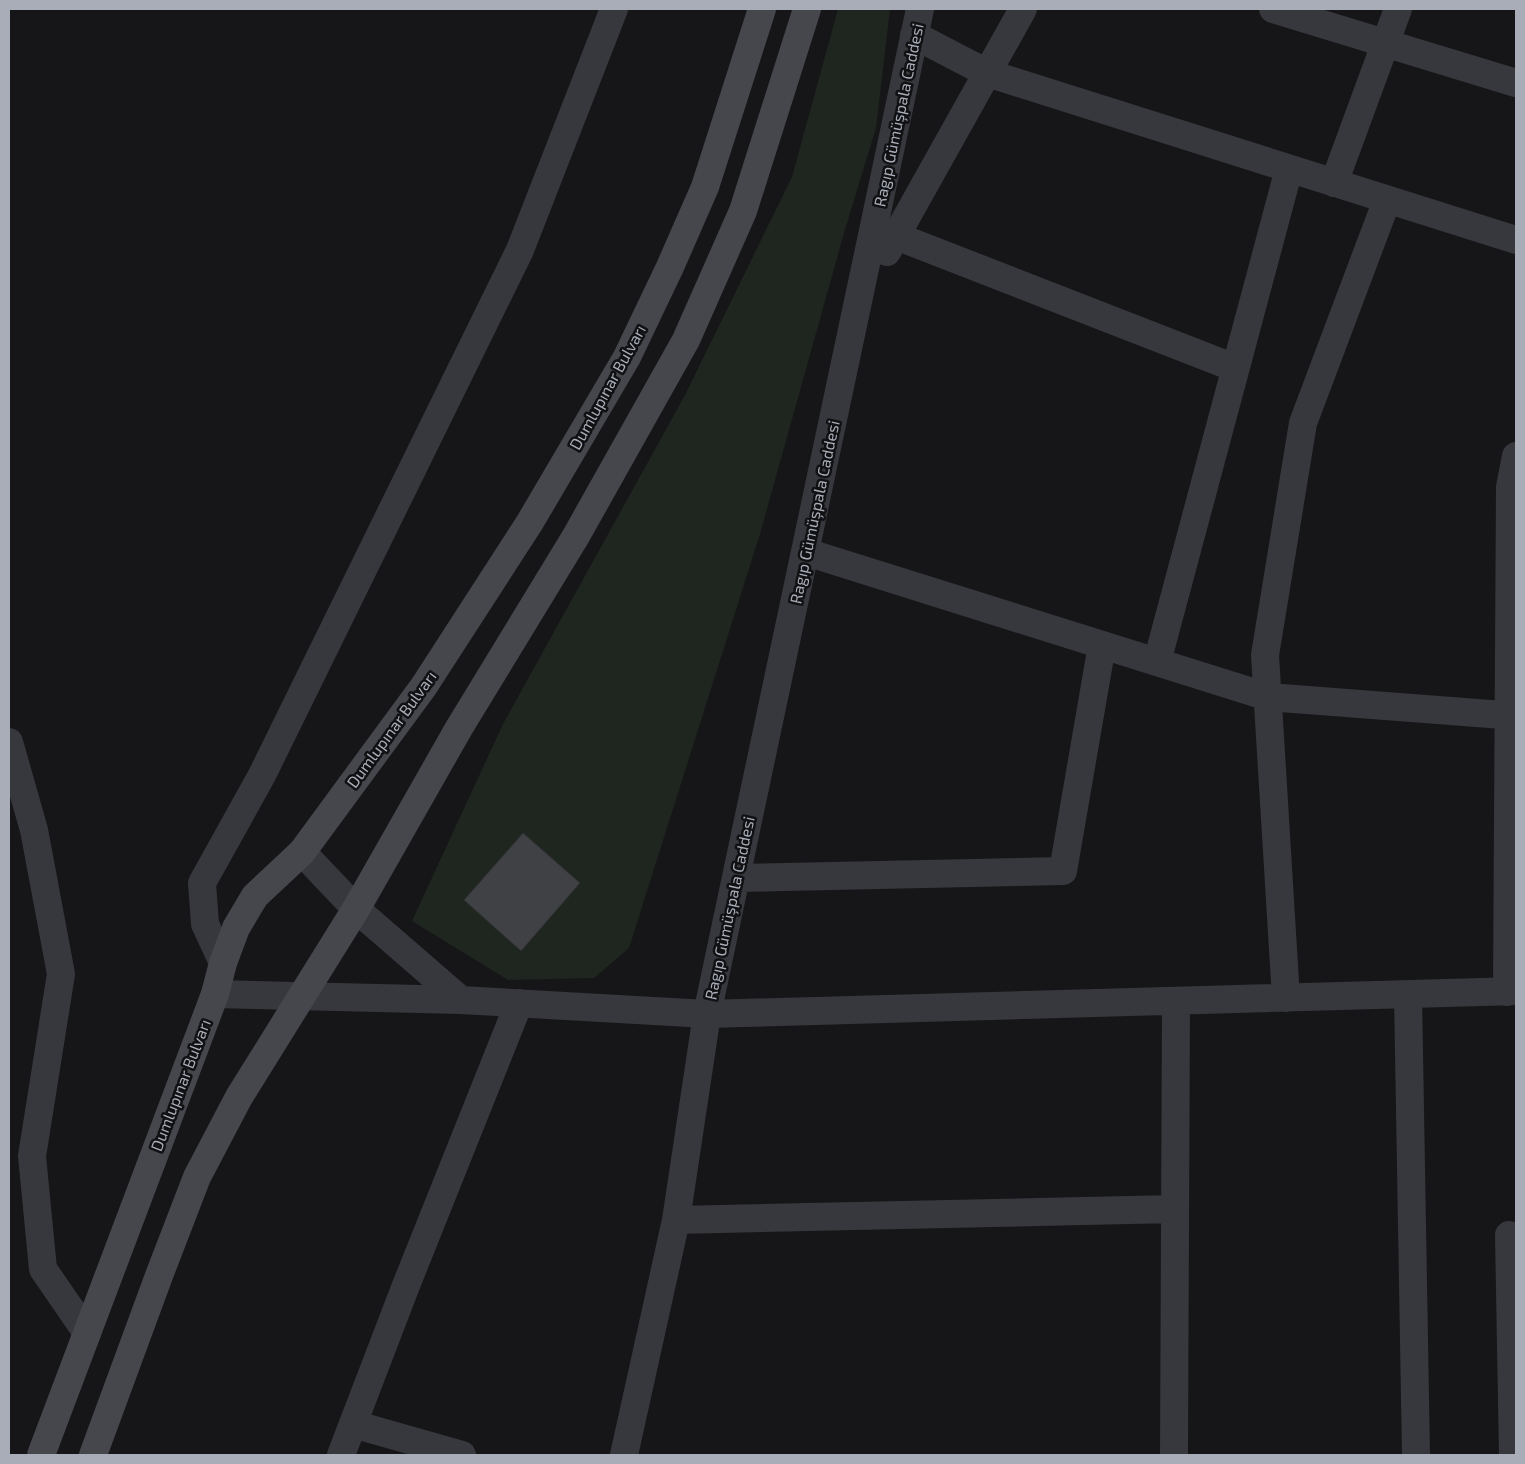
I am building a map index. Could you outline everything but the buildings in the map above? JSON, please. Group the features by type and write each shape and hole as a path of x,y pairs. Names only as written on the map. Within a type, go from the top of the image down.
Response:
{"main road":[{"name":"Dumlupınar Bulvarı","path":"41,1455 214,994 236,928 255,896 302,852 424,686 530,522 627,357 670,267 705,187 762,9"},
{"path":"93,1455 197,1177 239,1097 356,910 459,728 576,536 686,340 743,211 807,9"}],"street":[{"path":"223,963 205,924 202,883 262,775 520,250 614,9"},
{"name":"Ragıp Gümüşpala Caddesi","path":"624,1455 676,1220 707,1014 920,9"},
{"path":"858,304 1023,9"},
{"path":"1273,9 1516,83"},
{"path":"1334,183 1398,9"},
{"path":"914,35 987,73 1516,240"},
{"path":"1157,662 1289,169"},
{"path":"1286,998 1265,655 1303,424 1387,200"},
{"path":"896,236 1235,368"},
{"path":"214,994 461,1000 707,1014 1512,992 1513,532 1510,486 1516,456"},
{"path":"806,552 1268,697 1512,716"},
{"path":"736,878 1063,871 1102,645"},
{"path":"9,742 34,830 61,974 32,1156 43,1269 86,1333"},
{"path":"302,852 356,910 461,1000"},
{"path":"1408,995 1416,1455"},
{"path":"1174,1455 1176,1001"},
{"path":"341,1455 408,1279 518,1003"},
{"path":"676,1220 1175,1209"},
{"path":"1510,1235 1513,1455"},
{"path":"353,1424 462,1455"}],"shaded area":[{"path":"838,9 890,9 876,128 844,233 760,534 629,948 594,978 508,980 412,921 503,724 685,395 792,177"}]}
